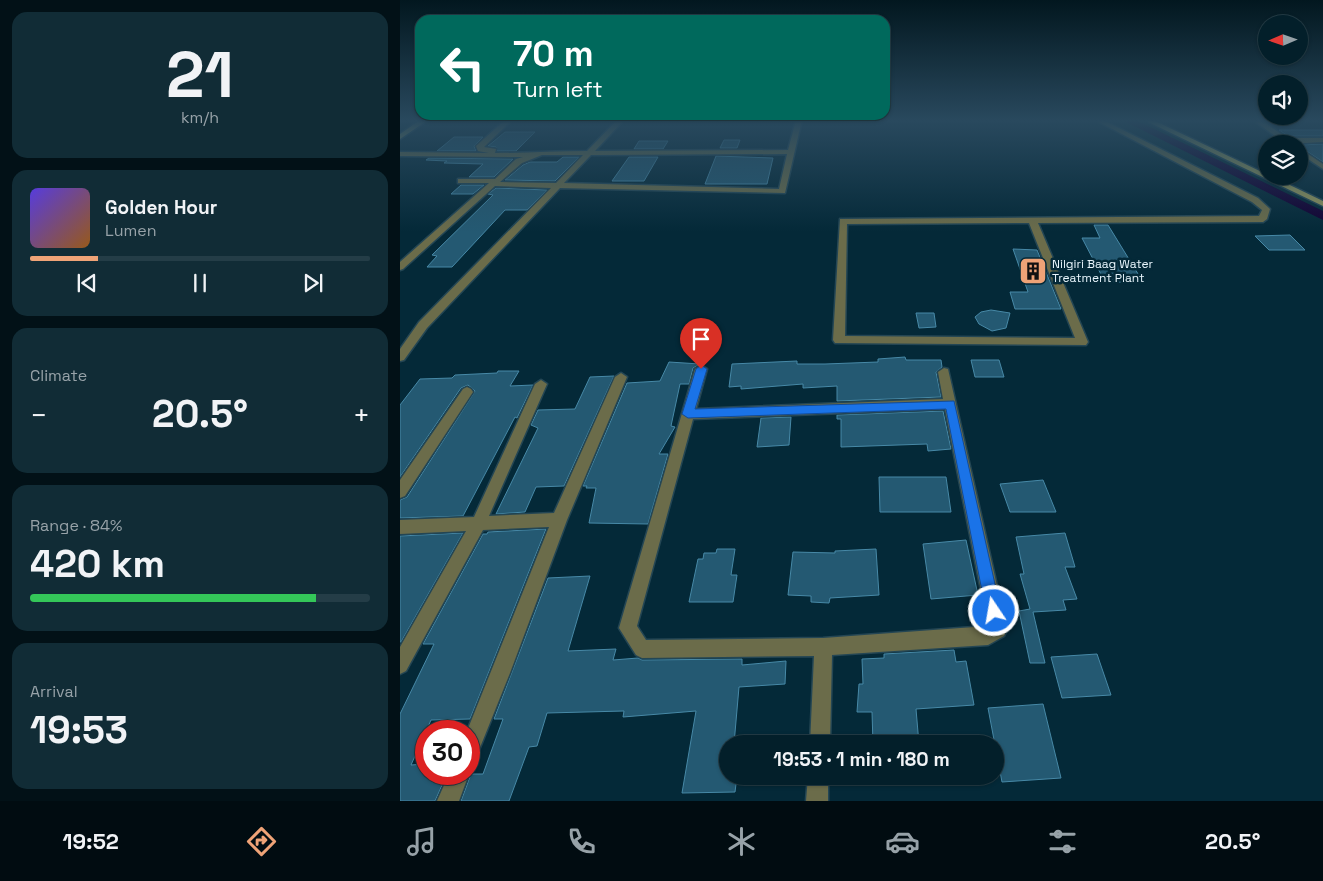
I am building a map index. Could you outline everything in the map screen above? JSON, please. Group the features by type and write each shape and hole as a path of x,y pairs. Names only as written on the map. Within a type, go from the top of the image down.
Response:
{"street":[{"path":"400,266 519,162 530,157"},
{"path":"400,357 406,342 586,157"},
{"path":"461,181 558,186 782,191 790,157"},
{"path":"1033,221 1082,342 839,340 843,221 1263,218 1266,209 1255,200 1171,157"},
{"path":"1225,157 1323,204"},
{"path":"1309,157 1323,167"},
{"path":"701,369 628,628 642,649 824,647 988,636 998,630 944,372"},
{"path":"480,724 559,520 621,377"},
{"path":"400,665 478,525 541,384"},
{"path":"400,492 467,392"},
{"path":"688,414 950,404"},
{"path":"400,527 559,520"},
{"path":"820,735 824,647"},
{"path":"448,801 455,785"},
{"path":"817,801 818,785"}],"building":[{"path":"563,157 579,157 555,181 505,180 523,165 530,162 557,162"},
{"path":"629,157 658,157 644,181 612,181"},
{"path":"715,157 773,158 767,184 705,184"},
{"path":"1316,157 1323,157 1323,162"},
{"path":"429,158 513,159 494,177 469,177 483,164 444,163 447,161 426,160"},
{"path":"461,185 484,185 473,194 451,194"},
{"path":"496,188 547,190 527,210 505,210 452,267 427,267 437,256 432,255 493,195 488,194"},
{"name":"Nilgiri Baag Water Treatment Plant","path":"1094,225 1108,225 1143,282 1105,282 1082,238 1100,238"},
{"path":"1290,235 1305,250 1269,250 1255,236"},
{"name":"Nilgiri Baag Water Treatment Plant","path":"1013,249 1037,250 1061,309 1015,309 1010,292 1028,292"},
{"path":"991,310 1010,313 1006,328 992,331 979,324 975,317 981,312"},
{"path":"916,313 934,313 936,327 919,328"},
{"path":"905,357 906,360 941,360 942,367 936,372 941,397 837,401 837,386 803,388 803,384 741,389 741,386 729,387 732,364 797,361 797,364 878,362 878,359"},
{"path":"971,360 999,360 1004,377 975,377"},
{"path":"669,362 700,364 693,368 689,384 680,384 671,426 675,427 659,454 668,454 648,524 589,523 596,488 586,488 587,486 583,486 627,383 660,381"},
{"path":"498,371 519,371 510,386 533,385 463,516 400,518 400,500 407,497 475,391 468,385 461,388 400,477 400,405 420,379 452,378 455,375 497,373"},
{"path":"614,376 564,486 536,487 525,512 496,514 538,428 531,425 538,410 575,409 590,377"},
{"path":"943,411 951,449 928,451 927,444 841,447 841,419 837,419 837,415"},
{"path":"791,417 789,445 757,447 761,418"},
{"path":"879,477 946,477 951,512 880,512"},
{"path":"1043,480 1056,512 1010,512 1000,484"},
{"path":"546,529 470,719 415,720 415,756 411,765 415,765 415,785 442,785 435,801 400,801 400,714 434,644 423,644 483,534 488,532"},
{"path":"463,533 401,642 400,642 400,536"},
{"path":"1065,533 1075,567 1065,567 1077,599 1063,600 1066,610 1033,612 1045,663 1030,663 1019,611 1030,609 1020,574 1024,574 1016,537"},
{"path":"966,540 978,595 931,599 923,544"},
{"path":"717,549 735,549 731,575 737,575 733,602 689,602 698,559 703,559 704,553 716,553"},
{"path":"876,549 879,595 830,598 829,603 811,602 811,596 788,595 793,552 835,553 835,551"},
{"path":"590,576 568,651 616,649 613,660 638,658 642,660 742,659 742,665 786,661 785,684 739,687 735,735 719,735 719,785 736,785 735,792 682,793 696,711 623,717 624,711 547,713 537,746 529,747 509,801 461,801 467,785 480,785 480,774 483,774 503,719 494,719 548,578"},
{"path":"954,650 956,662 966,661 974,705 916,709 918,735 873,735 872,712 857,712 859,684 863,684 862,659 884,658 884,654"},
{"path":"1097,654 1111,695 1062,698 1051,657"},
{"path":"1043,704 1061,778 1004,782 1004,735 993,735 988,708"}],"waterway":[{"path":"1203,157 1323,216"}],"place":[{"name":"Nilgiri Baag Water Treatment Plant","path":"1033,271"}],"route":[{"path":"701,369 688,414 950,404 994,611"}]}
